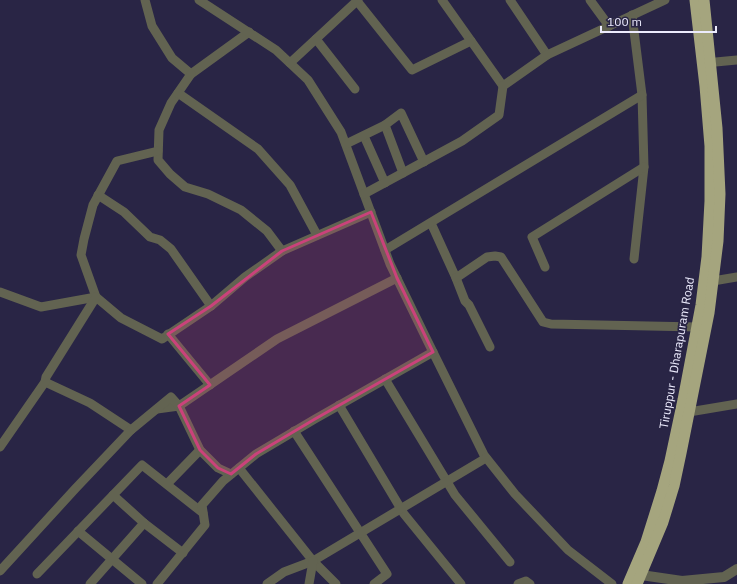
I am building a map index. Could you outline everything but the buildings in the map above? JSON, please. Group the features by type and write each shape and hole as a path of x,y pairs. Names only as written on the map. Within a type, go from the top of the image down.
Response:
{"highway":[{"name":"Tiruppur - Dharapuram Road","path":"628,584 637,577 685,412 702,305 707,257 710,201 710,146 706,63 695,0"},
{"path":"685,412 709,313 718,241 720,194 717,128 706,63 704,0"}],"street":[{"path":"145,0 152,26 172,58 191,74"},
{"path":"199,0 276,50 308,80 341,132 390,264 432,352 486,458 515,494 568,550 612,584"},
{"path":"290,63 357,0 412,70 471,42"},
{"path":"364,194 462,141 499,115 503,86 442,0"},
{"path":"510,0 547,55"},
{"path":"590,0 609,26"},
{"path":"503,86 547,55 665,0"},
{"path":"632,15 642,95 644,166 634,259"},
{"path":"249,32 191,74 171,103 158,130 158,160 170,174 185,187 208,194 241,210 267,232 282,251"},
{"path":"316,39 354,89"},
{"path":"706,63 737,60"},
{"path":"178,93 258,149 290,185 317,235"},
{"path":"385,250 642,95"},
{"path":"346,144 386,125 401,113 424,162"},
{"path":"386,125 403,173"},
{"path":"364,136 385,183"},
{"path":"158,151 117,161 93,206 81,255 96,296 121,318 162,339 211,306 245,277 282,251 371,212"},
{"path":"545,267 532,237 644,166"},
{"path":"98,195 124,212 150,237 160,240 171,249 211,306"},
{"path":"431,223 465,301 469,305 490,346"},
{"path":"456,278 487,257 501,257 543,322 550,324 698,327"},
{"path":"713,281 737,277"},
{"path":"179,406 277,340 397,278"},
{"path":"0,292 41,307 96,296"},
{"path":"0,447 45,382 46,377 96,296"},
{"path":"168,334 210,385"},
{"path":"157,584 206,525 202,505 223,481 256,454 432,352"},
{"path":"385,379 455,495 510,562"},
{"path":"45,382 90,403 131,430"},
{"path":"0,571 131,430 171,397 179,406 200,450 218,468 235,471 313,561 336,584"},
{"path":"685,412 737,404"},
{"path":"339,405 404,514 456,582"},
{"path":"294,431 386,574 374,584"},
{"path":"167,484 200,450"},
{"path":"267,584 284,572 313,561 486,458"},
{"path":"37,574 142,465 203,513"},
{"path":"113,495 144,523 183,553"},
{"path":"90,584 144,523"},
{"path":"78,531 142,584"},
{"path":"309,584 313,561"},
{"path":"637,577 701,581 724,577 737,569"},
{"path":"518,584 526,581 530,584"}],"highlighted area":[{"path":"371,212 397,278 433,352 256,454 231,474 218,468 200,450 179,406 210,385 168,334 211,306 282,251"}]}
